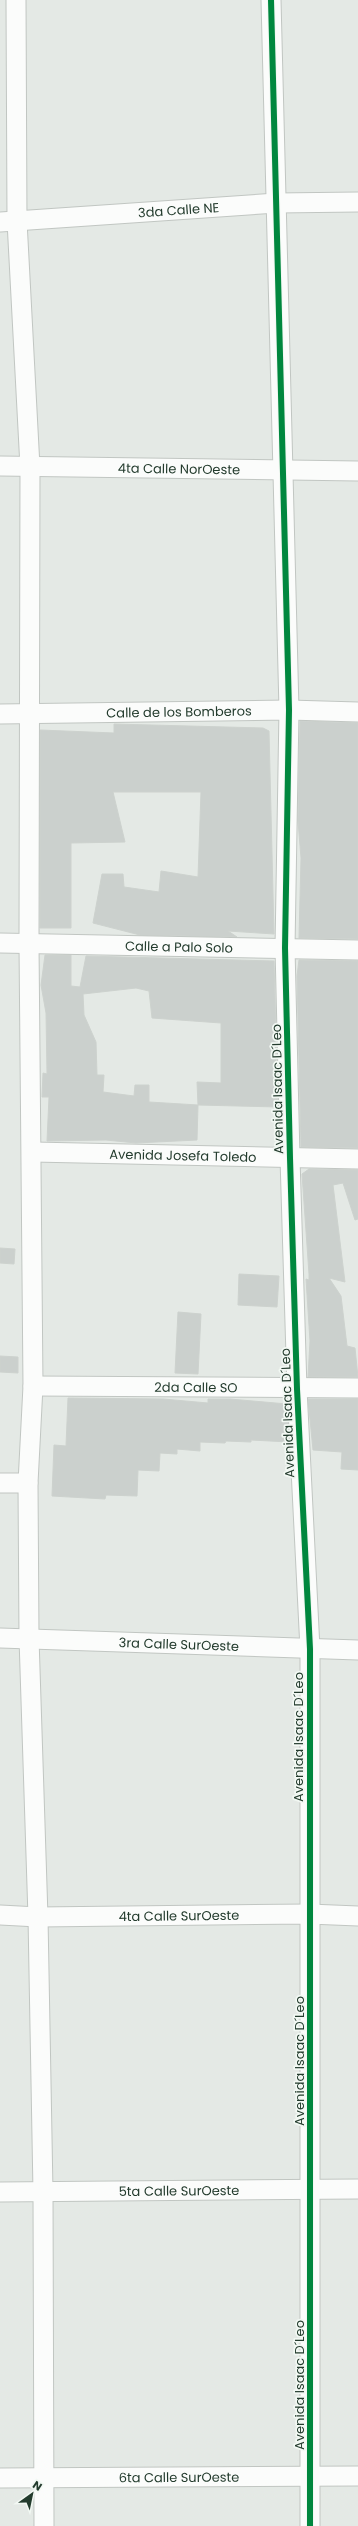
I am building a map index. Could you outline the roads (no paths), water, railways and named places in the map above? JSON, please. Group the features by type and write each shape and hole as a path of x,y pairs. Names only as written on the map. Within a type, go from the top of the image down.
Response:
{"street":[{"path":"16,0 8,222 30,466 29,944 33,1152 34,1386 28,1483 28,1638 38,1917 43,2192 44,2526"},
{"name":"Avenida Isaac D´Leo","path":"271,0 285,470 290,710 285,948 297,1389 310,1649 310,2526"},
{"name":"3da Calle NE","path":"8,222 277,203 358,202"},
{"name":"4ta Calle NorOeste","path":"0,466 358,471"},
{"name":"Calle de los Bomberos","path":"0,714 290,710 358,712"},
{"name":"Calle a Palo Solo","path":"0,943 358,950"},
{"name":"Avenida Josefa Toledo","path":"33,1152 358,1159"},
{"name":"2da Calle SO","path":"34,1386 297,1389 358,1388"},
{"path":"0,1483 28,1483"},
{"name":"3ra Calle SurOeste","path":"0,1638 358,1650"},
{"name":"4ta Calle SurOeste","path":"0,1915 38,1917 309,1914 358,1916"},
{"name":"5ta Calle SurOeste","path":"0,2192 311,2188 358,2189"},
{"name":"6ta Calle SurOeste","path":"0,2478 358,2476"}]}
